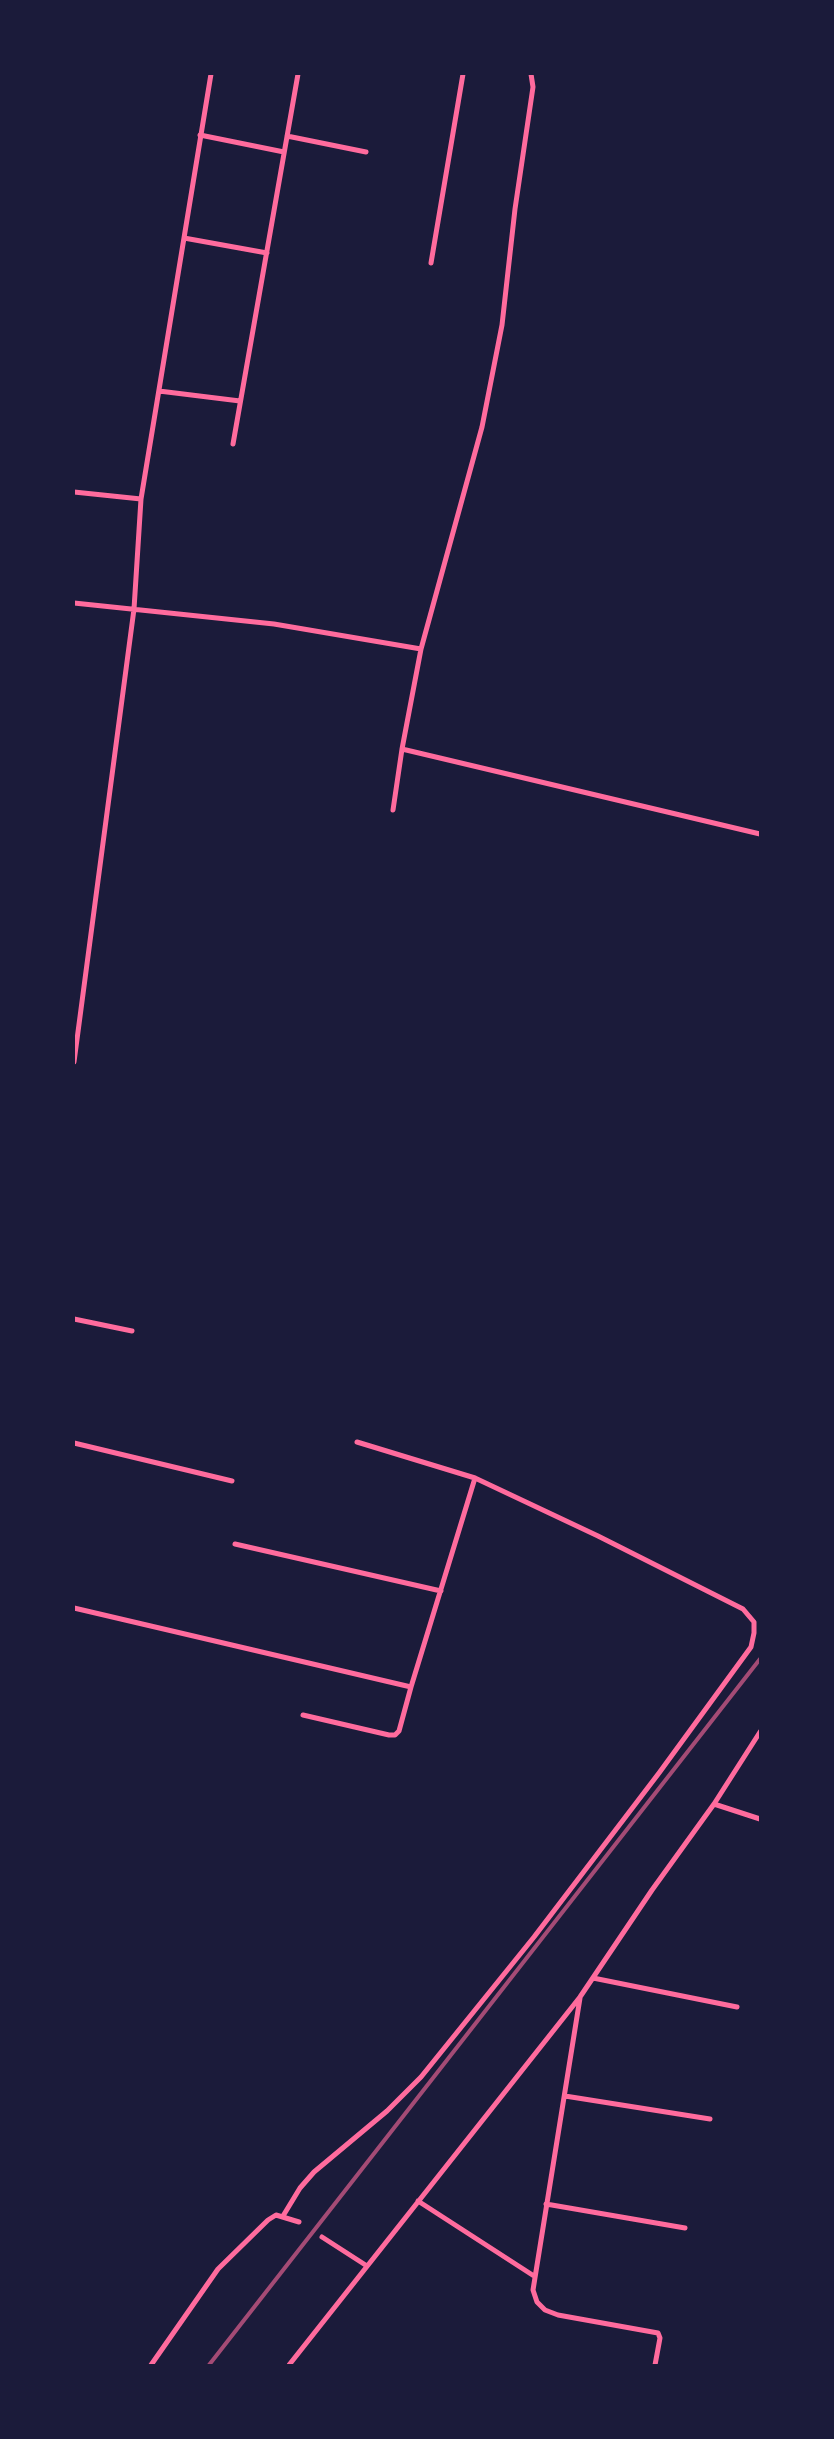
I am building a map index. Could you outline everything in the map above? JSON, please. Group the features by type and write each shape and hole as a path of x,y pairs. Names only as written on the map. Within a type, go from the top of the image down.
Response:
{"street":[{"path":"74,1062 134,609 141,499 211,74"},
{"path":"233,444 298,74"},
{"path":"431,263 463,74"},
{"path":"393,810 402,749 421,649 482,427 502,326 533,87 531,74"},
{"path":"200,135 284,152"},
{"path":"288,136 366,152"},
{"path":"184,238 267,253"},
{"path":"159,391 240,401"},
{"path":"74,492 141,499"},
{"path":"74,603 274,624 421,649"},
{"path":"402,749 760,834"},
{"path":"74,1319 132,1331"},
{"path":"283,2216 300,2188 314,2172 387,2111 421,2077 534,1937 659,1773 751,1647 754,1633 754,1622 743,1609 666,1569 475,1478 357,1442"},
{"path":"74,1443 232,1482"},
{"path":"303,1715 395,1735 399,1731 410,1687 475,1478"},
{"path":"235,1544 440,1591"},
{"path":"74,1608 410,1687"},
{"path":"289,2365 418,2201 525,2070 580,1997 652,1890 714,1804 760,1732"},
{"path":"714,1804 760,1820"},
{"path":"593,1978 737,2007"},
{"path":"580,1997 533,2290 537,2302 545,2310 558,2315 658,2333 660,2338 655,2365"},
{"path":"565,2096 710,2119"},
{"path":"418,2201 534,2276"},
{"path":"546,2204 685,2228"},
{"path":"151,2365 218,2268 268,2220 276,2216 283,2216 299,2222"},
{"path":"322,2237 367,2266"}],"railway":[{"path":"209,2365 760,1659"}]}
